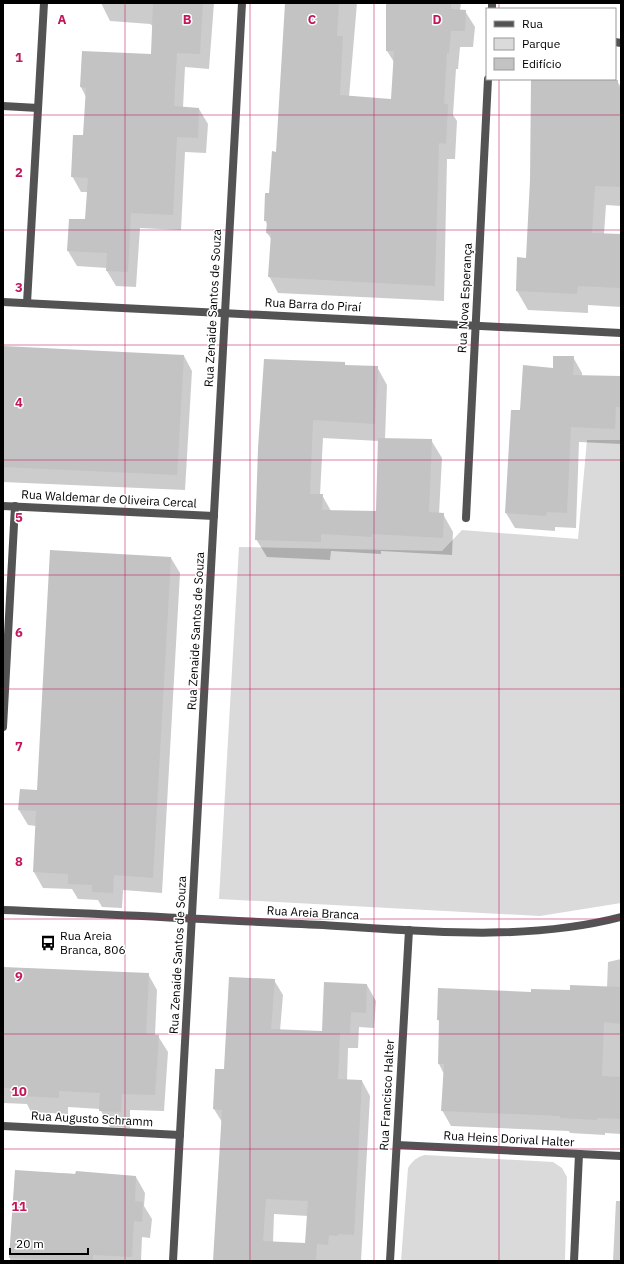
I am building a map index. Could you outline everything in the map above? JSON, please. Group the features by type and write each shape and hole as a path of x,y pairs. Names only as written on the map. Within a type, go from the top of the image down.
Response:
{"street":[{"path":"27,303 44,3"},
{"name":"Rua Zenaide Santos de Souza","path":"173,1261 242,3"},
{"name":"Rua Nova Esperança","path":"466,518 488,80"},
{"path":"3,106 38,108"},
{"name":"Rua Barra do Piraí","path":"3,302 621,333"},
{"name":"Rua Waldemar de Oliveira Cercal","path":"3,506 214,516"},
{"path":"3,727 15,506"},
{"name":"Rua Areia Branca","path":"3,910 192,918 409,930 531,930 571,927 621,917"},
{"name":"Rua Francisco Halter","path":"390,1261 409,930"},
{"name":"Rua Augusto Schramm","path":"3,1126 180,1135"},
{"name":"Rua Heins Dorival Halter","path":"396,1145 621,1156"},
{"path":"574,1261 579,1154"}],"green space":[{"path":"587,440 621,440 621,903 540,916 219,899 239,547 442,551 462,530 578,539"},
{"path":"425,1155 553,1162 562,1168 567,1177 565,1261 401,1261 408,1168 415,1159"}],"building":[{"path":"153,3 203,3 200,54 177,53 174,106 199,108 198,138 177,137 173,215 131,213 128,272 106,271 107,253 67,251 69,219 85,219 88,178 71,177 73,135 83,135 86,88 80,87 82,51 151,54"},
{"path":"285,3 339,3 337,36 343,36 340,95 391,99 394,51 386,51 386,3 451,3 451,9 466,10 465,31 451,31 449,53 447,53 444,104 448,104 446,144 439,143 435,286 268,277 271,234 266,233 267,221 264,221 265,193 269,193 272,151 276,152"},
{"path":"531,80 618,80 618,87 621,87 621,187 595,186 592,233 621,234 621,288 578,286 577,294 516,291 517,257 526,258 530,180"},
{"path":"3,346 184,355 177,475 3,467"},
{"path":"553,356 574,356 573,375 621,376 620,407 616,407 615,429 571,427 567,513 547,512 546,516 505,513 511,410 520,410 523,365 553,368"},
{"path":"264,359 345,362 345,365 378,366 375,424 313,420 310,494 323,494 322,510 376,511 378,438 432,439 429,512 444,513 443,538 372,534 372,537 321,534 321,542 255,540 258,448"},
{"path":"50,550 171,557 153,878 114,875 113,893 92,892 92,885 68,884 68,874 33,872 36,811 18,810 20,789 37,790"},
{"path":"3,967 149,973 146,1034 159,1035 155,1095 122,1094 121,1112 99,1111 100,1093 59,1091 59,1098 21,1096 21,1089 3,1088"},
{"path":"229,977 275,979 271,1029 322,1031 324,982 367,984 366,1013 351,1012 350,1033 340,1033 338,1079 362,1080 354,1235 329,1235 328,1245 317,1244 316,1261 213,1261 222,1110 213,1109 215,1069 224,1069","holes":["266,1199 308,1201 305,1243 263,1241"]},
{"path":"570,985 621,987 621,1024 604,1022 602,1076 621,1077 621,1119 597,1118 597,1120 560,1118 560,1116 441,1111 444,1064 438,1064 438,988 531,992 531,989 570,990"},
{"path":"15,1170 75,1174 76,1171 136,1176 135,1201 143,1202 142,1222 134,1221 132,1257 93,1255 93,1261 9,1258"}],"place":[{"name":"Rua Areia Branca, 806","path":"48,943"}]}
